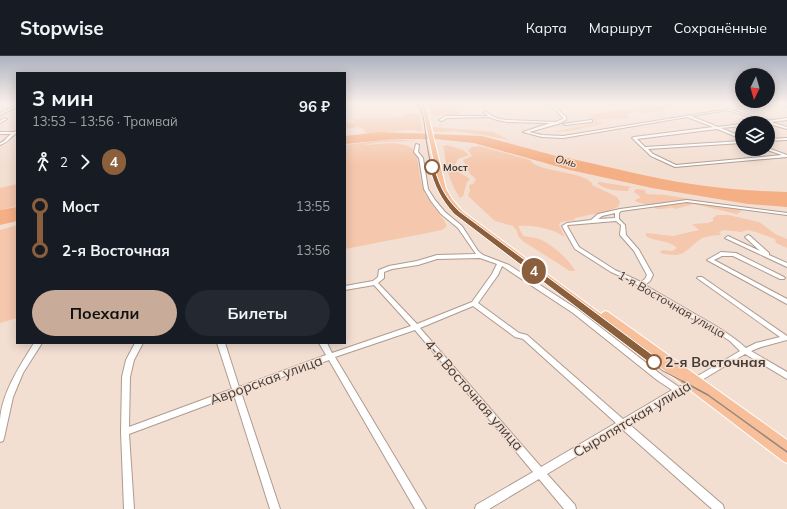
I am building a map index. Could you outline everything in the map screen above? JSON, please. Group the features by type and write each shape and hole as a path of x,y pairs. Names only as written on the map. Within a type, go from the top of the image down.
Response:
{"main road":[{"path":"429,124 439,179 449,200 475,224 607,318 787,457"},
{"path":"692,383 787,446"}],"street":[{"path":"553,124 524,132 542,136 563,137 639,124"},
{"path":"707,124 735,135"},
{"path":"777,124 787,128"},
{"path":"735,126 634,138 652,155 675,166 787,156"},
{"path":"0,133 16,133"},
{"path":"0,144 6,142 16,134"},
{"path":"775,140 787,139"},
{"path":"645,148 735,142"},
{"path":"417,145 416,152 423,165 426,189 433,201 443,213 460,227 476,252 481,256 500,263 576,311 660,378 678,390"},
{"path":"775,152 787,156"},
{"path":"592,221 600,215 620,210 687,201 787,214"},
{"path":"620,210 617,212 617,219 623,225 623,235 636,250 650,275 648,280 641,285"},
{"path":"592,221 617,219"},
{"name":"1-я Восточная улица","path":"592,221 567,224 564,226 577,248 613,271 641,285 712,326 732,339 745,351 787,376"},
{"path":"748,237 761,247 768,256"},
{"path":"728,238 787,265"},
{"path":"782,278 734,254 721,254 710,260 787,302"},
{"path":"346,288 375,283 381,278 380,271 382,269 418,263 437,257 481,256"},
{"path":"500,263 495,276 474,303 517,335 525,337 719,509"},
{"path":"700,278 710,282 716,290 764,321 786,338"},
{"name":"4-я Восточная улица","path":"375,283 416,327 571,509"},
{"name":"Аврорская улица","path":"125,432 332,356 416,327 474,303"},
{"name":"Сыропятская улица","path":"480,509 745,351 758,345 786,338"},
{"path":"0,438 8,397 20,372 37,344"},
{"path":"128,509 125,432 126,377 130,360 138,344"},
{"path":"221,344 275,509"},
{"path":"324,344 421,509"}],"shaded area":[{"path":"346,124 421,124 422,131 410,130 367,133 361,127 346,129"},
{"path":"593,124 601,124 569,131 552,132"},
{"path":"433,127 493,132 509,140 454,131 434,132"},
{"path":"394,139 416,141 381,142 362,145 395,143 408,146 413,149 417,158 421,182 425,194 447,226 442,230 346,249 346,145"},
{"path":"447,145 463,150 469,155 458,159 454,167 455,170 470,179 467,182 463,196 460,198 452,184 447,168 443,146"},
{"path":"479,146 530,160 534,164 550,170 578,176 586,179 592,183 592,185 617,197 620,202 618,207 602,213 575,218 575,220 560,222 559,225 565,237 554,231 543,228 518,226 523,236 539,239 554,248 570,263 575,271 570,271 524,242 518,236 517,231 513,226 495,221 468,196 470,191 469,185 473,184 476,179 470,174 463,160 472,156 468,150 472,147"},
{"path":"599,182 632,187 629,188 628,191 612,190 600,186 597,183"},
{"path":"16,184 16,206 0,210 0,188"},
{"path":"636,189 645,190 646,194 666,195 756,210 735,208 742,211 737,214 694,204 675,209 668,206 672,208 658,209 635,201 641,197 634,192"},
{"path":"717,215 728,215 759,222 777,235 787,239 787,248 776,243 775,239 756,232 747,230 741,232 724,230 719,232 721,235 702,238 683,253 672,255 660,253 662,250 672,251 677,248 674,245 646,236 646,233 673,236 699,230 692,224 708,223 713,221 713,218"},
{"path":"16,225 16,318 0,323 0,230"}],"water":[{"name":"Омь","path":"379,132 482,136 556,156 665,180 717,187 787,192 787,207 748,204 652,188 570,170 474,143 436,139 394,139 346,144 346,136"},
{"path":"16,207 16,221 0,225 0,210"}],"tram line":[{"path":"425,124 428,150 438,187 455,213 663,371 684,382"},
{"name":"4","path":"432,167 439,189 445,200 456,213 654,362"},
{"path":"682,381 708,395 787,452"}],"place":[{"name":"Мост","path":"432,167"},
{"name":"2-я Восточная","path":"654,362"}]}
